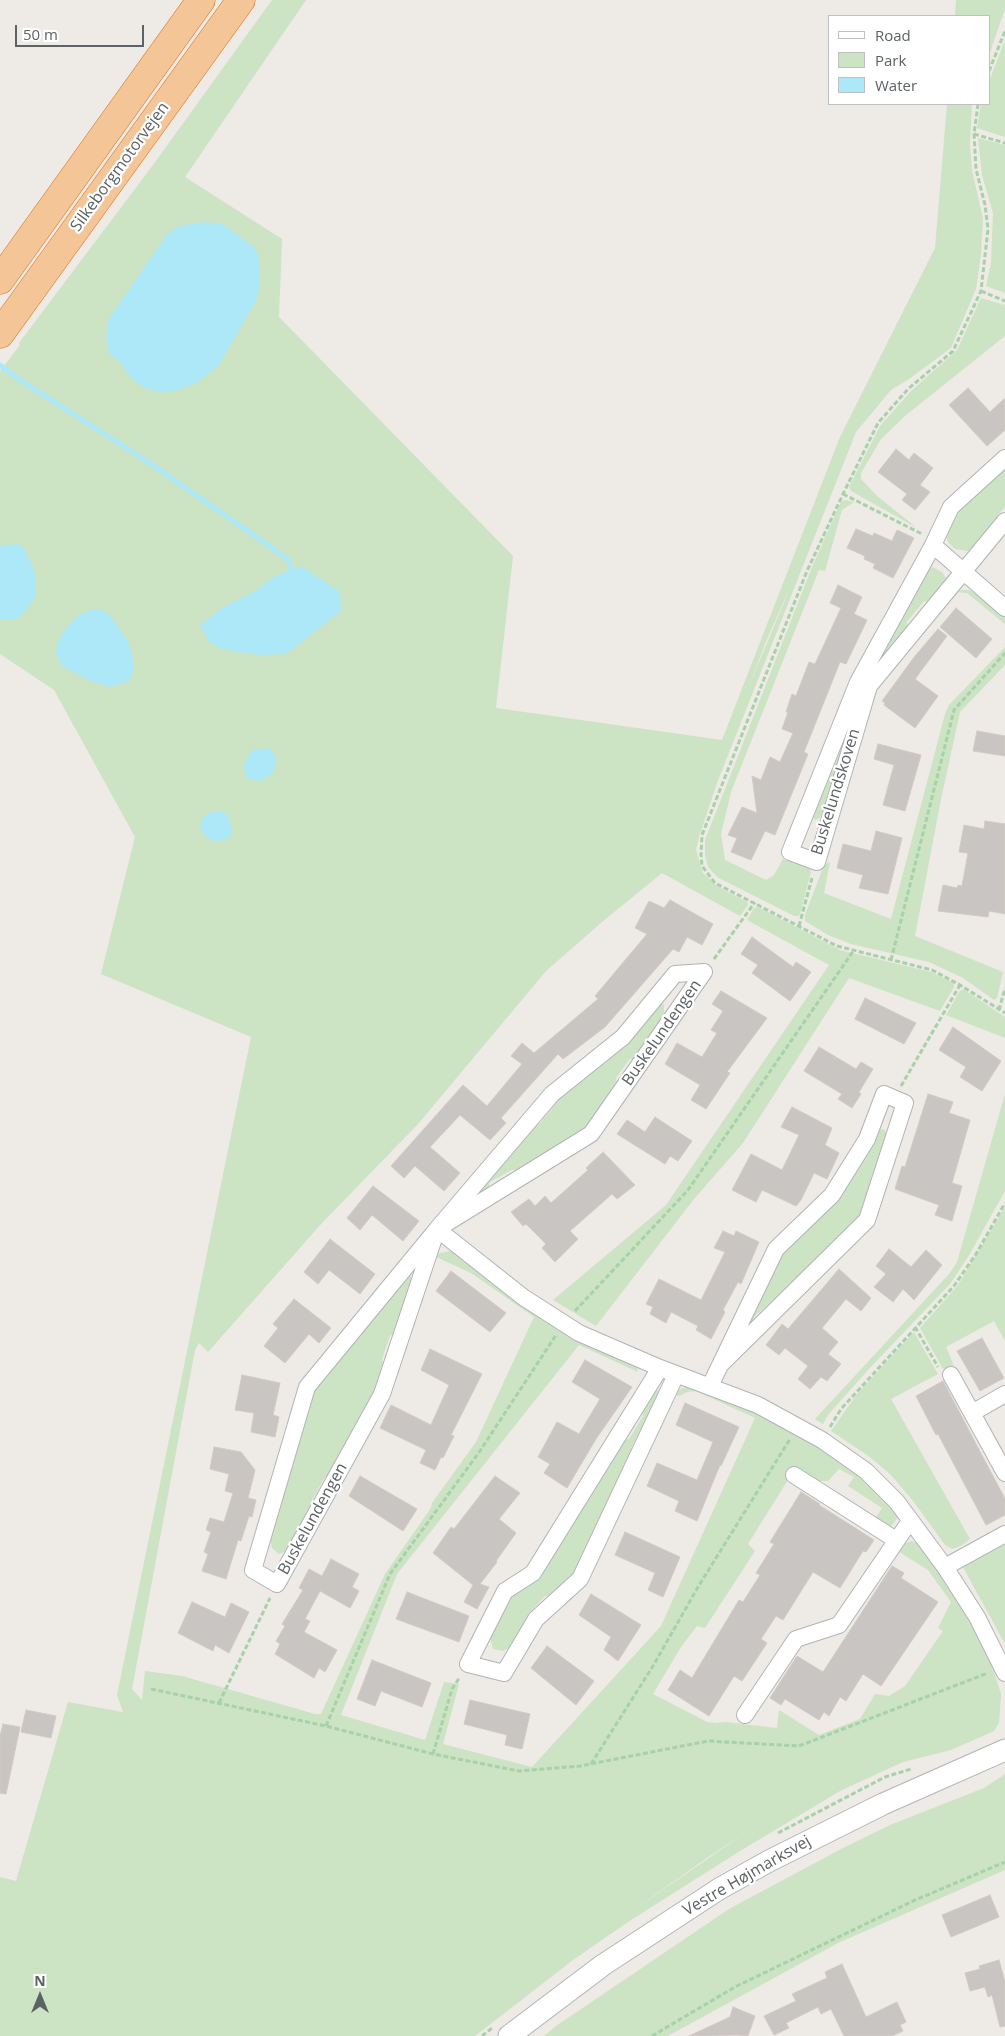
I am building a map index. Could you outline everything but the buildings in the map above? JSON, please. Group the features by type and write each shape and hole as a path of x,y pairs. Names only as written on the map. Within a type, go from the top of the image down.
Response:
{"highway":[{"name":"Silkeborgmotorvejen","path":"0,280 201,0"},
{"name":"Silkeborgmotorvejen","path":"0,334 241,0"}],"street":[{"name":"Buskelundskoven","path":"1005,458 951,507 933,545 858,682 790,852 816,862 868,686 1005,521"},
{"path":"933,545 1005,608"},
{"name":"Buskelundengen","path":"704,972 591,1134 437,1229 382,1394 277,1584 253,1570 307,1387 437,1229 552,1094 623,1037 675,974 704,972"},
{"path":"710,1386 776,1249 832,1195 867,1139 884,1094 905,1102 867,1220 722,1363"},
{"path":"437,1229 523,1297 579,1333 660,1368 758,1405 822,1440 866,1471 897,1502 945,1567 977,1617 1004,1670"},
{"path":"660,1368 533,1573 505,1591 468,1664 504,1673 536,1619 580,1579 676,1374"},
{"path":"951,1375 1005,1473"},
{"path":"972,1412 1005,1394"},
{"path":"794,1475 896,1540"},
{"path":"745,1715 796,1639 839,1625 910,1521"},
{"path":"945,1567 1005,1534"},
{"name":"Vestre Højmarksvej","path":"509,2036 603,1966 719,1889 769,1861 868,1812 1005,1750"}],"path":[{"path":"990,68 1005,31"},
{"path":"978,105 974,134 976,169 985,205 988,229 981,291 953,351 908,389 878,423 842,494 807,571 702,834 701,855 702,866 715,883 837,946 932,970 1005,1013"},
{"path":"974,134 1005,143"},
{"path":"981,291 1005,301"},
{"path":"842,494 925,536 933,545"},
{"path":"891,960 954,710 1005,653"},
{"path":"799,926 816,862"},
{"path":"704,972 755,902"},
{"path":"895,1097 960,985"},
{"path":"999,1010 1005,988"},
{"path":"822,1440 841,1409 954,1286 976,1254 1005,1203"},
{"path":"915,1327 940,1370 951,1375"},
{"path":"590,1764 653,1666 703,1579 798,1427"},
{"path":"219,1703 277,1584"},
{"path":"433,1754 452,1689 468,1664"},
{"path":"151,1689 326,1726 433,1754 519,1771 590,1764 708,1741 798,1746 1004,1670"},
{"path":"652,2036 735,1987 913,1901 1005,1862"}],"green space":[{"path":"272,0 306,0 185,177 282,239 279,317 513,556 496,708 722,740 840,437 935,248 947,105 972,105 970,145 972,170 983,219 981,255 976,289 951,348 891,390 856,432 717,783 699,837 696,850 703,873 717,886 747,902 748,905 740,916 662,873 546,971 418,1124 322,1223 208,1352 199,1343 195,1350 132,1689 142,1700 145,1671 182,1676 315,1714 321,1714 385,1574 431,1508 432,1503 476,1442 534,1317 471,1273 436,1257 439,1253 452,1251 627,1361 637,1368 638,1372 579,1345 397,1574 341,1715 425,1740 444,1682 459,1684 443,1744 532,1767 661,1626 755,1418 696,1391 687,1392 679,1396 674,1394 680,1389 693,1385 800,1434 850,1467 882,1494 897,1514 897,1519 890,1527 875,1519 882,1508 848,1486 854,1477 839,1469 828,1481 819,1481 796,1467 748,1544 755,1551 705,1628 697,1626 681,1647 653,1694 707,1722 715,1723 726,1722 777,1728 779,1710 819,1735 860,1719 875,1694 889,1696 905,1686 943,1631 938,1628 951,1602 928,1570 896,1550 903,1544 912,1541 919,1544 958,1600 989,1656 1001,1694 999,1723 994,1731 951,1750 903,1762 840,1791 740,1851 628,1922 573,1960 475,2036 0,2036 0,1877 16,1881 68,1702 123,1712 117,1695 251,1037 101,974 135,837 54,690 0,654 0,371 20,345 19,343 153,165","holes":["788,593 749,686 767,639","748,1831 625,1916 707,1858"]},
{"path":"956,0 1005,0 1005,9 990,52 990,15 955,15"},
{"path":"1005,40 1005,137 977,128 981,105 990,105 990,78"},
{"path":"978,138 1005,145 1005,293 986,286 991,263 993,213 982,175"},
{"path":"981,298 1005,305 1005,336 906,415 881,439 861,473 861,479 877,496 917,528 851,491 849,487 880,426 911,391 957,350"},
{"path":"1005,465 1005,507 997,516 997,523 980,545 968,551 955,549 948,542 944,531 949,519"},
{"path":"845,500 854,502 842,510 825,571 819,570 731,792 721,834 725,860 766,880 774,875 783,859 808,867 811,872 801,911 799,916 794,916 717,877 708,867 705,855 705,840 812,567 841,502"},
{"path":"932,567 942,572 948,582 931,601 924,601 907,622 908,629 873,667 921,578"},
{"path":"969,590 978,595 1005,618 1005,624 967,593 956,592"},
{"path":"1005,647 1005,665 960,712 915,936 1003,972 997,998 994,1000 963,978 929,962 851,944 828,935 805,921 805,915 824,865 830,862 824,893 891,919 945,714 949,705"},
{"path":"854,712 824,812 815,820 812,816 823,776 832,772 842,747 838,741"},
{"path":"758,907 840,950 931,972 954,983 954,987 940,1011 849,978 743,1143 694,1199 596,1326 553,1300 666,1205 829,965 747,920 754,908"},
{"path":"963,989 1005,1017 1005,1038 946,1015 959,992"},
{"path":"659,1000 664,1005 664,1013 660,1024 639,1058 630,1059 616,1078 617,1087 586,1129 519,1170 512,1170 490,1182 488,1189 480,1192 475,1187 530,1126 539,1124 556,1103 556,1096"},
{"path":"1005,1094 1005,1191 968,1257 950,1284 867,1371 828,1415 823,1424 815,1419 950,1273 957,1262"},
{"path":"877,1128 885,1130 887,1136 871,1178 874,1188 864,1215 781,1299 774,1299 754,1317 754,1324 748,1328 744,1327 773,1262 841,1188 848,1186 861,1164 860,1157"},
{"path":"1005,1207 1005,1341 994,1321 946,1347 954,1366 943,1369 920,1328 958,1285"},
{"path":"406,1274 411,1277 412,1285 397,1331 390,1336 382,1359 385,1367 376,1392 331,1475 325,1477 312,1500 313,1508 286,1551 279,1554 272,1548 270,1538 308,1395"},
{"path":"914,1332 938,1374 891,1399 970,1539 961,1546 952,1549 945,1545 914,1502 891,1475 870,1457 831,1431 857,1394"},
{"path":"655,1391 660,1391 650,1421 643,1426 631,1448 634,1455 581,1567 554,1596 545,1596 528,1614 528,1621 516,1643 504,1651 493,1649 490,1637 508,1595 516,1594 538,1579 621,1441 629,1439 643,1416 641,1408"},
{"path":"1005,1542 1005,1644 963,1567"},
{"path":"1005,1774 1005,1870 838,1943 668,2036 544,2036 729,1909 890,1825 984,1788"}],"water":[{"path":"204,222 223,224 255,248 260,261 260,282 257,299 219,365 198,382 179,390 160,392 145,388 132,379 120,362 109,353 106,338 108,320 168,233 179,226"},
{"path":"18,544 24,548 33,567 36,581 35,598 20,617 11,620 0,619 0,546"},
{"path":"301,566 340,592 341,611 286,654 259,655 222,649 209,642 200,625 222,608 257,590 273,577"},
{"path":"99,609 109,614 128,641 132,654 134,669 129,681 110,687 91,681 62,666 56,654 58,642 63,632 79,615 90,610"},
{"path":"269,748 277,758 273,773 261,781 246,778 244,764 252,750"},
{"path":"221,811 228,816 231,825 231,836 225,840 213,841 204,835 200,827 203,817 211,812"}],"waterway":[{"path":"0,365 17,378 147,461 288,559 291,570"}]}
